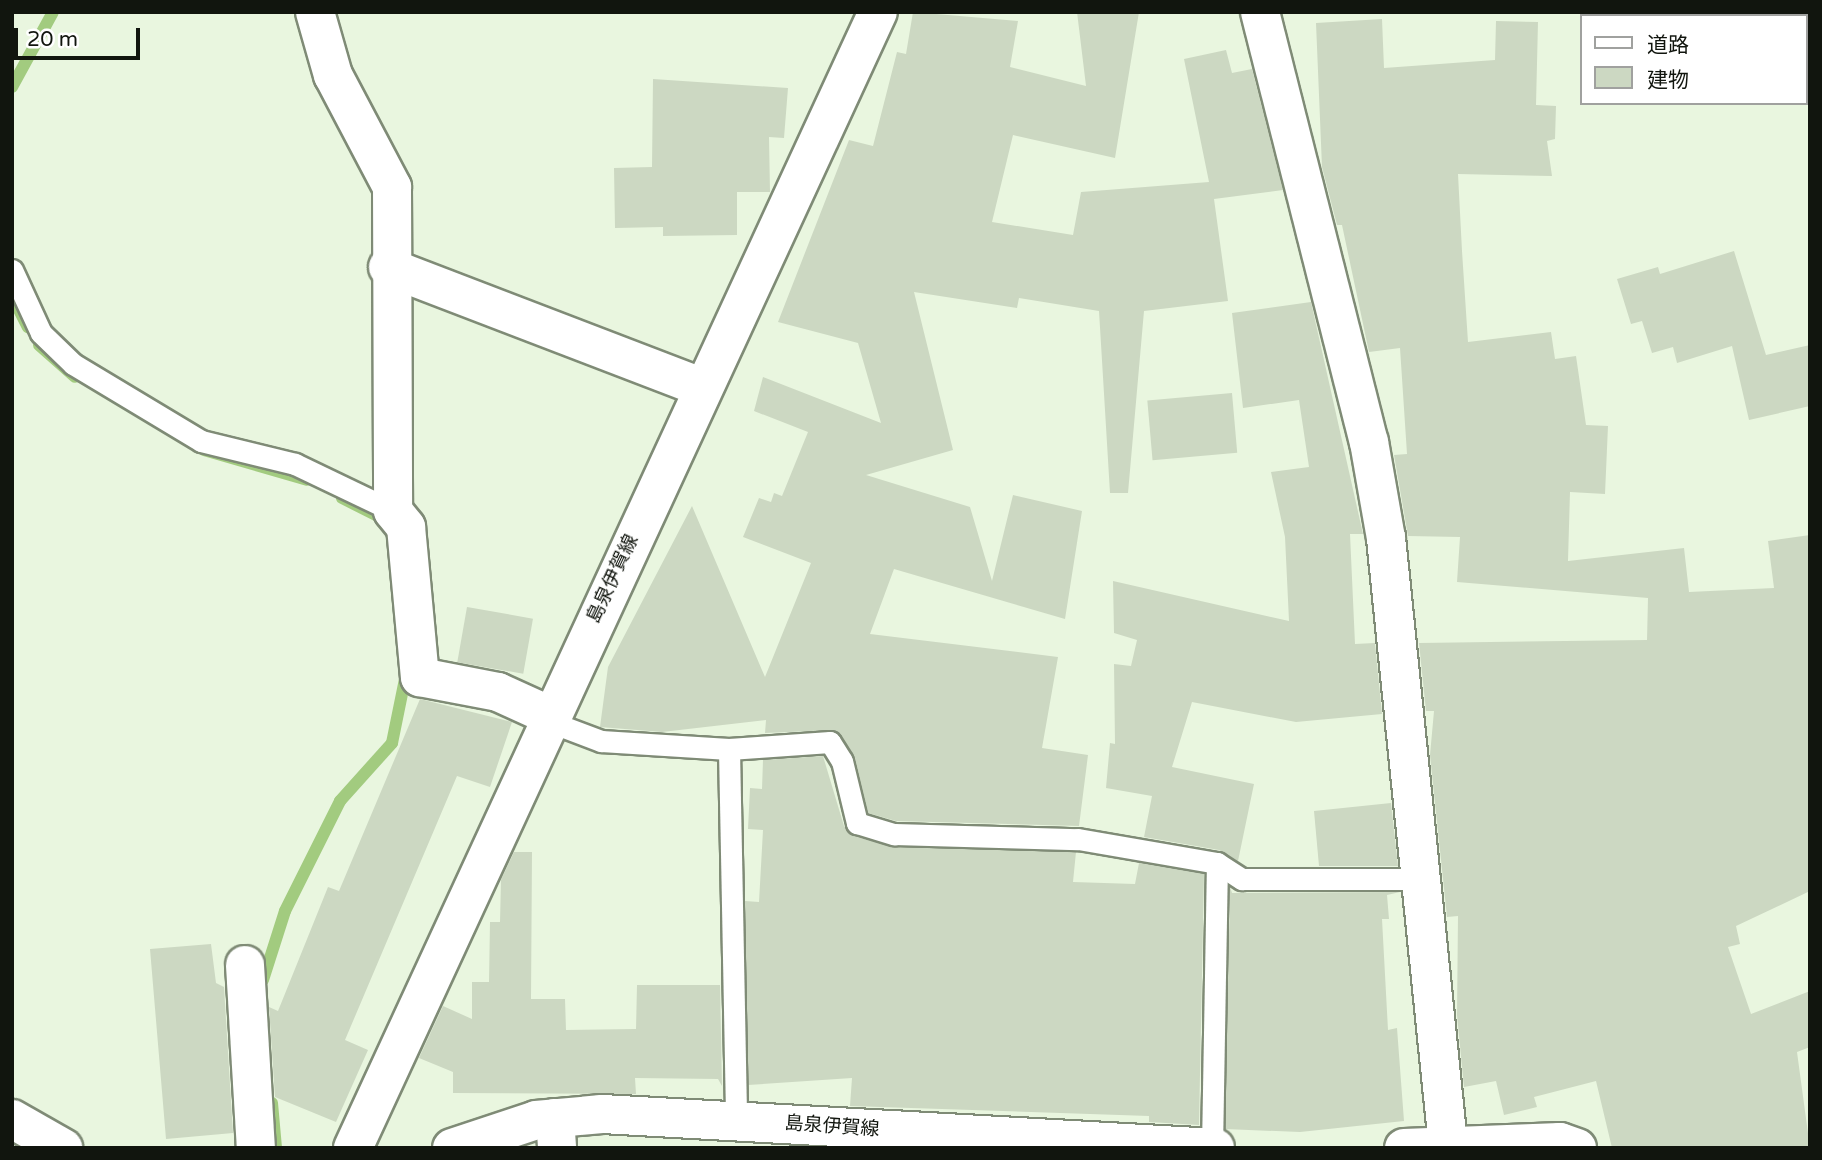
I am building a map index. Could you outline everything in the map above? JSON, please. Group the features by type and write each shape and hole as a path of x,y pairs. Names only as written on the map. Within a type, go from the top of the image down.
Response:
{"street":[{"path":"315,12 333,75 392,187 388,267 393,511 406,527 420,677 498,692 550,718"},
{"name":"島泉伊賀線","path":"354,1148 701,387 877,12"},
{"path":"1260,12 1369,442 1386,538 1418,879 1448,1144"},
{"path":"388,267 701,387"},
{"path":"245,965 256,1148"},
{"path":"12,1119 63,1148"},
{"name":"島泉伊賀線","path":"452,1148 556,1133 736,1121 1021,1143 1213,1148"},
{"path":"1404,1148 1448,1144 1560,1142 1577,1148"}],"lane":[{"path":"12,270 41,332 72,364 201,441 295,464 393,511"},
{"path":"550,718 601,741 729,749 830,742 842,761 857,823 894,834 1078,839 1217,863 1242,879 1322,884 1418,879"},
{"path":"729,749 736,1121"},
{"path":"1213,1148 1217,863"}],"building":[{"path":"913,12 1018,21 1010,67 1086,86 1077,12 1139,12 1115,158 1013,135 992,222 1073,235 1081,192 1209,182 1184,59 1226,50 1232,73 1252,69 1283,190 1214,199 1228,301 1144,311 1128,493 1110,493 1099,311 1019,298 1017,308 914,292 953,450 866,475 970,507 992,581 1013,495 1082,511 1065,619 894,569 870,634 1058,657 1042,748 1088,755 1079,826 896,821 868,813 855,758 835,730 765,733 766,720 662,732 600,727 608,667 692,506 765,677 811,563 743,537 759,498 771,502 774,493 782,496 808,432 754,411 763,377 881,423 858,343 778,322 849,140 873,146 897,52 906,54"},
{"path":"1382,19 1384,68 1495,60 1496,21 1538,22 1536,105 1556,106 1555,139 1547,141 1552,176 1458,174 1462,251 1468,342 1551,332 1555,359 1576,356 1586,425 1608,426 1605,494 1570,492 1568,561 1684,548 1689,592 1774,588 1768,541 1810,535 1810,891 1736,926 1740,944 1728,947 1751,1014 1810,991 1810,1047 1797,1052 1810,1148 1612,1148 1596,1081 1534,1097 1537,1107 1504,1115 1496,1081 1464,1087 1457,1015 1458,916 1447,917 1430,755 1434,711 1426,711 1419,643 1647,640 1648,598 1457,582 1460,537 1408,536 1394,455 1407,454 1400,348 1369,352 1342,225 1337,225 1322,167 1316,23"},
{"path":"653,79 788,88 784,138 769,137 770,192 737,192 737,235 663,236 663,227 615,228 614,168 652,167"},
{"path":"1734,251 1766,355 1810,345 1810,406 1749,420 1732,346 1677,363 1673,347 1652,353 1642,321 1631,324 1617,279 1658,267 1660,274"},
{"path":"1311,302 1363,534 1350,534 1355,644 1375,643 1382,714 1296,722 1192,702 1172,767 1254,784 1238,861 1219,850 1144,837 1152,796 1106,788 1110,743 1115,744 1114,664 1131,666 1137,640 1114,633 1113,581 1289,621 1285,537 1271,472 1309,467 1299,400 1243,408 1232,313"},
{"path":"1232,393 1237,453 1153,460 1147,400"},
{"path":"467,607 533,619 523,674 457,662"},
{"path":"420,699 512,722 490,787 457,776 345,1040 368,1050 336,1122 275,1097 269,1007 278,1011 328,887 339,891"},
{"path":"823,756 844,826 853,836 894,847 1076,852 1073,882 1135,884 1139,863 1204,874 1199,1125 1149,1122 1149,1116 850,1106 852,1078 748,1085 745,901 759,902 763,830 748,829 750,788 762,789 763,760"},
{"path":"1391,803 1398,866 1319,866 1314,811"},
{"path":"514,852 532,852 531,999 565,999 566,1030 636,1029 637,985 720,985 722,1086 718,1079 635,1078 636,1094 453,1093 453,1072 419,1058 443,1006 472,1019 472,982 489,982 490,922 500,922 501,880"},
{"path":"1230,887 1232,893 1400,892 1387,895 1389,919 1382,919 1388,1030 1397,1028 1404,1121 1300,1132 1225,1129"},
{"path":"211,944 216,983 224,987 233,1133 166,1139 150,949"}],"waterway":[{"path":"12,87 53,12"},
{"path":"12,296 28,327"},
{"path":"39,345 75,377"},
{"path":"204,450 307,480"},
{"path":"342,498 388,521"},
{"path":"263,980 285,911 340,801 392,743 406,674"},
{"path":"272,1103 276,1148"}]}
